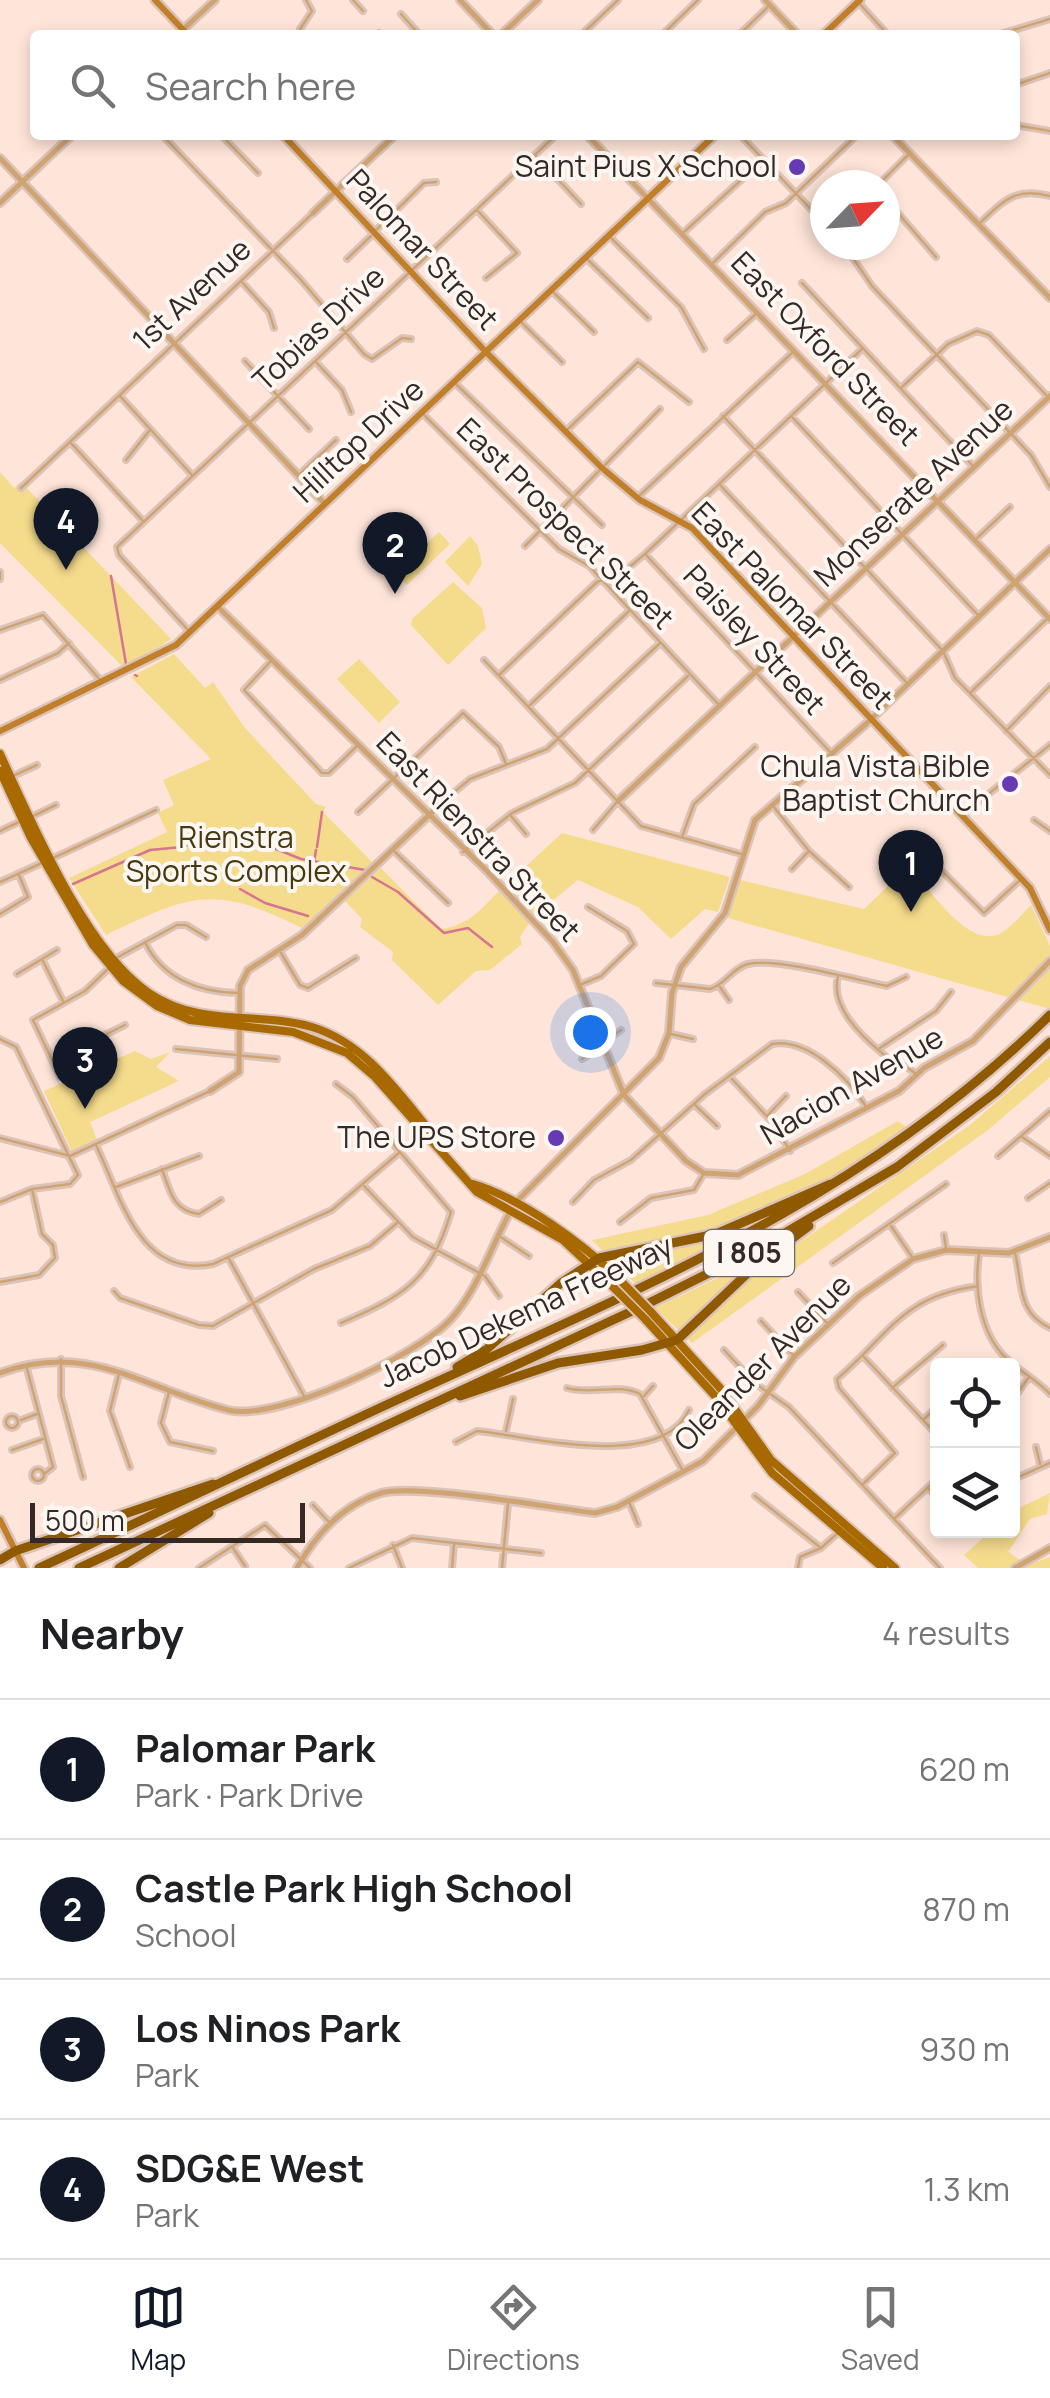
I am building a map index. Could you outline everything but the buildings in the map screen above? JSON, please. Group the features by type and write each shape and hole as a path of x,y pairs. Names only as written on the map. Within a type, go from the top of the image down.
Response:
{"highway":[{"name":"Jacob Dekema Freeway","path":"39,1568 625,1296 843,1182 953,1100 1050,1014"},
{"name":"Jacob Dekema Freeway","path":"79,1568 644,1306 763,1246 872,1183 996,1092 1050,1042"},
{"path":"418,1390 488,1348 594,1260 716,1234 843,1182"},
{"path":"415,1411 558,1363 673,1342 752,1269 872,1183"},
{"path":"0,1560 15,1551 200,1486 220,1483"},
{"path":"119,1568 246,1491"}],"main road":[{"path":"155,0 180,30"},
{"path":"828,30 859,1"},
{"name":"Palomar Street","path":"288,140 486,352"},
{"name":"Hilltop Drive","path":"0,731 153,660 190,632 709,140"},
{"name":"East Palomar Street","path":"486,352 602,468 637,498 681,520 1022,879 1048,914 1050,930"},
{"path":"0,754 4,778 48,860 112,965 141,996 174,1014 292,1032 335,1046 400,1100 482,1196 512,1208 594,1260 673,1342 783,1484 895,1568"},
{"path":"0,1520 24,1568"},
{"path":"842,1528 883,1568"}],"street":[{"path":"185,30 214,0"},
{"path":"302,30 312,8 306,0"},
{"path":"353,0 363,11"},
{"path":"460,0 488,30"},
{"path":"506,30 538,0"},
{"path":"586,30 618,0"},
{"path":"667,30 698,0"},
{"path":"859,1 884,30"},
{"path":"744,30 767,3 793,30"},
{"path":"400,14 415,30"},
{"path":"1013,30 1050,18"},
{"path":"1020,83 1050,74"},
{"path":"1020,126 1050,130"},
{"path":"0,203 67,140"},
{"path":"168,140 372,360 402,338 411,338"},
{"path":"227,140 258,173"},
{"name":"1st Avenue","path":"21,488 390,140"},
{"name":"Tobias Drive","path":"190,632 118,555 117,547 551,140"},
{"name":"East Oxford Street","path":"592,140 1050,618"},
{"path":"745,140 810,208"},
{"path":"712,264 765,212 783,206 853,140"},
{"path":"897,140 1050,298"},
{"path":"893,170 910,153"},
{"path":"535,155 581,204"},
{"path":"0,158 325,504"},
{"path":"682,234 764,160"},
{"path":"346,259 424,184 436,182"},
{"path":"979,224 1012,194 1027,191 1050,196"},
{"path":"476,209 517,253 486,278"},
{"path":"900,215 936,257"},
{"path":"608,235 680,308 704,350"},
{"path":"586,258 648,318"},
{"path":"854,260 866,278 1032,455 1050,488"},
{"path":"240,280 268,312 274,328"},
{"path":"802,284 975,468"},
{"path":"551,290 594,332"},
{"path":"727,340 759,312"},
{"path":"519,320 562,362"},
{"path":"900,388 948,344 982,332 1049,397"},
{"path":"498,676 601,579 627,569 645,554 863,348"},
{"path":"637,498 795,350"},
{"path":"246,361 309,429"},
{"path":"315,361 342,390 351,412"},
{"path":"566,431 638,362 688,402"},
{"path":"454,382 602,524"},
{"path":"118,395 194,476"},
{"name":"Monserate Avenue","path":"593,830 618,801 1049,397"},
{"path":"525,546 660,409"},
{"name":"East Prospect Street","path":"422,413 540,530 601,579 720,706"},
{"path":"723,416 943,651 956,678 1050,776"},
{"path":"791,416 979,616"},
{"path":"126,460 150,430"},
{"path":"299,475 336,440"},
{"path":"70,441 144,522"},
{"path":"719,484 908,684"},
{"path":"975,540 1010,508"},
{"path":"0,1373 61,1359 242,1412 304,1396 366,1372 436,1332 456,1314 526,1187 660,1058 669,1033 674,986 685,960 725,912 752,825 1050,550"},
{"name":"Paisley Street","path":"645,554 833,754"},
{"path":"0,572 0,579"},
{"name":"East Rienstra Street","path":"217,606 488,872 553,942 579,985 624,1095 704,1173"},
{"path":"528,707 630,610"},
{"path":"0,630 43,615 102,683"},
{"path":"970,694 1050,618"},
{"path":"0,680 58,654 70,642"},
{"path":"0,1138 70,1156 236,1077 240,994 250,966 280,950 470,779 540,753 660,643"},
{"path":"272,660 244,690 327,774 358,744"},
{"path":"484,660 641,826 742,855"},
{"path":"464,852 510,814 564,790 690,674"},
{"path":"1006,730 1050,686"},
{"path":"358,812 461,714 469,715 499,747 507,765"},
{"path":"961,816 1050,745"},
{"path":"682,838 694,804 755,747"},
{"path":"4,778 36,766"},
{"path":"0,831 56,805"},
{"path":"772,805 809,851 849,887"},
{"path":"0,882 156,810"},
{"path":"510,814 526,834"},
{"path":"1034,820 1050,831"},
{"path":"393,850 448,904"},
{"path":"792,868 809,851"},
{"path":"924,884 941,870 984,914 1022,879"},
{"path":"0,914 28,897 18,874"},
{"path":"579,985 601,976 634,944 628,931 588,907"},
{"path":"60,1078 34,1018 85,991 145,940 186,925 206,937"},
{"path":"145,940 162,969 179,979 210,990 240,994"},
{"path":"18,974 57,950"},
{"path":"280,950 300,985 308,988 356,958"},
{"path":"43,961 64,1003"},
{"name":"Nacion Avenue","path":"704,1173 738,1175 790,1151 899,1090 916,1074 973,1041 1050,961"},
{"path":"656,984 698,990 719,986 738,968 755,963 838,974 887,986 906,977"},
{"path":"838,974 836,1002 878,1049 916,1074"},
{"path":"719,986 729,1000"},
{"path":"878,1049 936,1011 951,992"},
{"path":"52,1061 125,1026"},
{"path":"582,1058 621,1030"},
{"path":"669,1033 693,1040"},
{"path":"0,1039 16,1047 77,1171 75,1181 32,1189 0,1202"},
{"path":"572,1202 594,1180 631,1160 763,1048 796,1044 856,1092 866,1106"},
{"path":"176,1049 276,1059"},
{"path":"731,1078 767,1116 790,1151"},
{"path":"336,1084 451,1212 407,1292 341,1324"},
{"path":"767,1116 786,1096"},
{"path":"694,1104 718,1126"},
{"path":"998,1156 1050,1111"},
{"path":"1020,1136 1050,1156"},
{"path":"96,1145 140,1241 154,1253 196,1268 228,1258 332,1210 400,1152"},
{"path":"116,1187 199,1156"},
{"path":"162,1170 173,1200 186,1212 199,1214 221,1200"},
{"path":"620,1222 651,1198 694,1190 704,1173"},
{"path":"1028,1198 1050,1182"},
{"path":"832,1262 946,1184"},
{"path":"362,1186 397,1223 433,1249 478,1272 494,1284 499,1296"},
{"path":"0,1282 40,1275 54,1258 54,1249 42,1234 32,1189"},
{"path":"114,1291 120,1298 199,1325 225,1322 314,1268 367,1248 397,1223"},
{"path":"890,1225 914,1259"},
{"path":"497,1235 530,1256"},
{"path":"944,1235 946,1250"},
{"name":"Oleander Avenue","path":"297,1568 330,1523 349,1507 386,1492 596,1513 629,1501 703,1461 740,1425 794,1356 862,1294 914,1259 946,1250 1015,1252 1050,1237"},
{"path":"979,1252 978,1286 991,1339 1008,1361 1050,1394"},
{"path":"1015,1252 1025,1308 1034,1321 1050,1328"},
{"path":"228,1258 304,1396"},
{"path":"862,1485 895,1453 839,1388 837,1379 895,1320 936,1293 978,1286"},
{"path":"798,1292 828,1324"},
{"path":"760,1321 794,1356"},
{"path":"892,1388 943,1345"},
{"path":"724,1350 788,1407 940,1568"},
{"path":"862,1355 930,1428"},
{"path":"61,1359 61,1396 84,1478"},
{"path":"26,1364 53,1467 44,1474"},
{"path":"119,1373 110,1411 130,1467"},
{"path":"1020,1390 1030,1376"},
{"path":"643,1397 653,1386"},
{"path":"567,1388 584,1392 628,1388 643,1397 683,1473"},
{"path":"170,1390 161,1424 170,1442 213,1451"},
{"path":"506,1434 514,1399"},
{"path":"456,1442 473,1431 622,1448 680,1424 689,1410"},
{"path":"922,1420 930,1413"},
{"path":"18,1420 38,1414"},
{"path":"12,1450 46,1438"},
{"path":"1036,1447 1041,1467"},
{"path":"1020,1476 1050,1463"},
{"path":"894,1518 930,1485"},
{"path":"927,1488 930,1491"},
{"path":"754,1496 821,1548"},
{"path":"629,1501 638,1524"},
{"path":"502,1568 508,1503"},
{"path":"313,1505 330,1523"},
{"path":"200,1568 261,1525 269,1527 310,1568"},
{"path":"798,1568 800,1557 821,1548 842,1528"},
{"path":"348,1568 392,1544 412,1538 541,1552"},
{"path":"452,1568 454,1542"},
{"path":"392,1544 402,1568"},
{"path":"232,1547 245,1566"},
{"path":"1015,1568 1050,1548"}],"green space":[{"path":"0,472 14,488 21,482 171,639 125,669 0,543"},
{"path":"439,532 450,544 407,585 395,573"},
{"path":"470,536 478,546 482,564 468,586 445,562"},
{"path":"453,582 482,608 486,628 448,665 411,625 412,619"},
{"name":"Rienstra Sports Complex","path":"174,654 205,688 213,682 245,728 316,804 326,807 323,812 372,862 302,928 246,905 203,900 160,910 106,935 69,878 167,832 158,813 174,805 163,780 211,759 131,677"},
{"path":"359,659 400,702 379,723 337,679"},
{"path":"562,833 730,877 718,912 705,909 671,939 638,907 578,880 535,915 507,884"},
{"path":"909,866 938,902 976,933 1001,933 1031,905 1050,946 1050,1009 728,918 740,880 864,909"},
{"path":"381,868 441,929 467,920 499,891 529,923 520,937 522,944 490,970 476,971 438,1005 392,960 393,952 360,927 362,919 345,901"},
{"path":"135,1051 151,1059 170,1052 156,1067 179,1081 90,1122 97,1140 72,1152 44,1091"},
{"path":"1050,1056 1050,1077 988,1130 692,1343 655,1308 757,1259 765,1266 970,1125"},
{"path":"898,1121 908,1128 758,1224 635,1283 592,1240 708,1215 805,1174"},
{"path":"1050,1493 1047,1514 1030,1519 1020,1534 1020,1508"},
{"path":"983,1538 1017,1538 1008,1552 1028,1565 1050,1557 1050,1568 978,1568 964,1555"}],"waterway":[{"path":"111,576 126,664"},
{"path":"317,847 322,812"},
{"path":"73,884 150,850 182,847 224,833 241,835 301,859 365,870"},
{"path":"314,862 316,850"},
{"path":"372,877 398,892 444,933 468,928 492,947"},
{"path":"240,889 265,903 308,916"}],"place":[{"name":"Saint Pius X School","path":"797,167"},
{"name":"SDG&E West","path":"66,570"},
{"name":"Castle Park High School","path":"395,594"},
{"name":"Chula Vista Bible Baptist Church","path":"1010,784"},
{"name":"Palomar Park","path":"911,912"},
{"name":"Los Ninos Park","path":"85,1109"},
{"name":"The UPS Store","path":"556,1138"}]}
